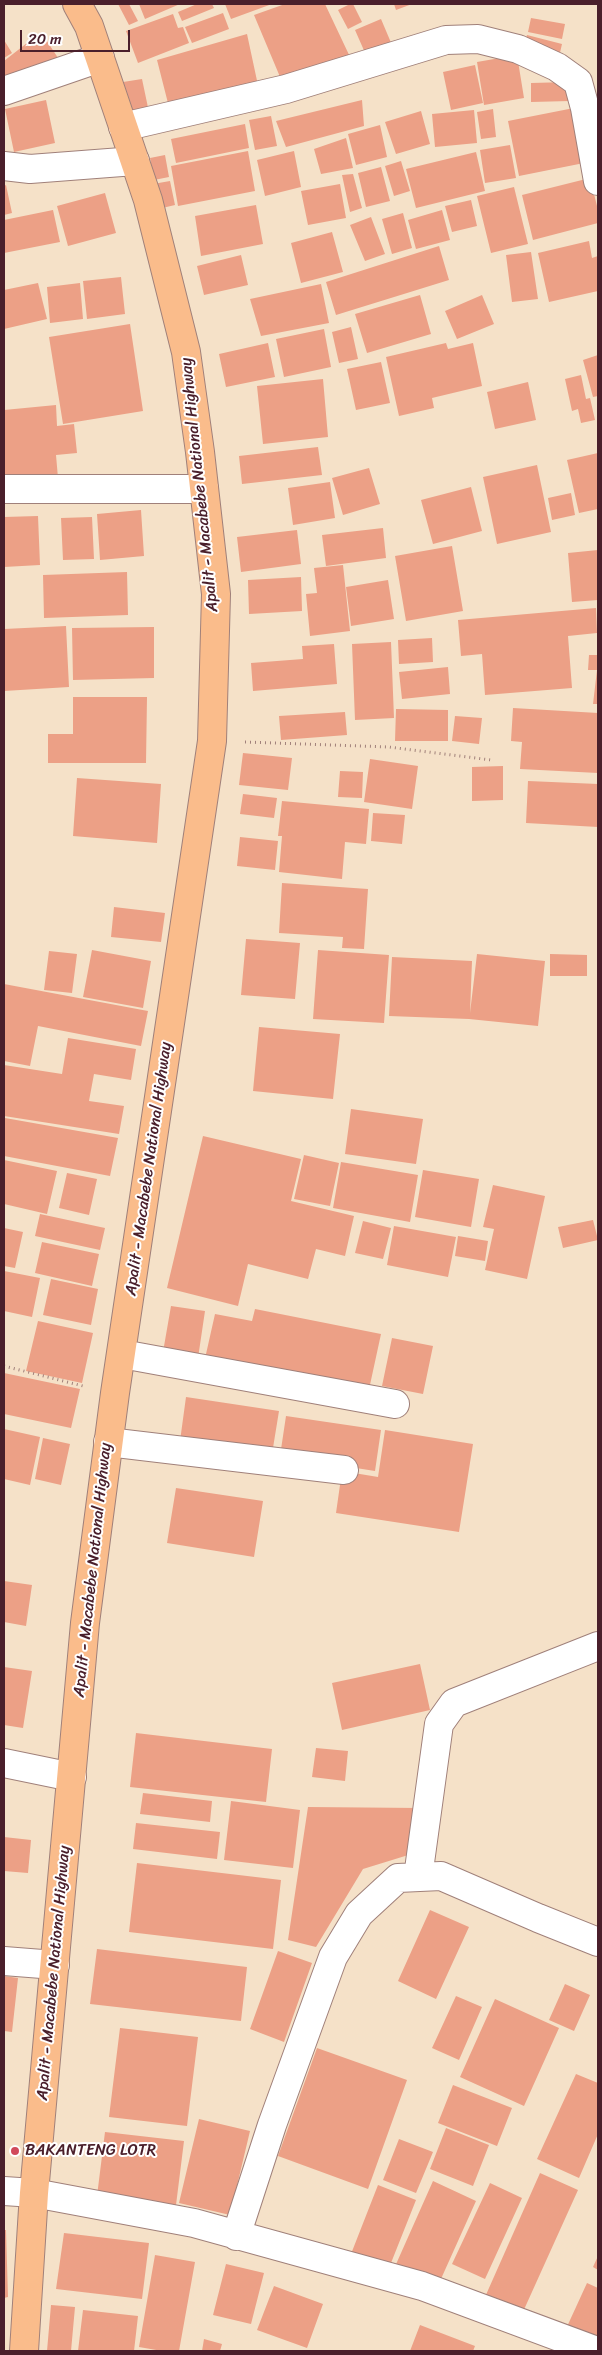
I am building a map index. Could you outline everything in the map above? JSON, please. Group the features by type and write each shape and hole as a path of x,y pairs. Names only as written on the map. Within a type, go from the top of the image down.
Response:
{"main road":[{"name":"Apalit - Macabebe National Highway","path":"24,2351 34,2193 85,1623 115,1393 212,741 216,594 186,352 148,200 89,26 77,4"}],"street":[{"path":"123,127 286,89 446,40 478,39 518,49 557,67 578,82 585,108 598,181"},
{"path":"4,91 100,58"},
{"path":"4,166 30,169 135,161"},
{"path":"4,489 204,489"},
{"path":"122,1354 395,1404"},
{"path":"108,1442 344,1470"},
{"path":"418,1877 439,1724 454,1703 598,1646"},
{"path":"4,1763 72,1777"},
{"path":"236,2236 272,2125 333,1957 359,1914 398,1878 441,1876 598,1942"},
{"path":"4,1961 55,1966"},
{"path":"4,2191 34,2193 194,2223 422,2286 597,2351"}],"path":[{"path":"212,741 389,747 491,760"},
{"path":"4,1366 115,1393"}],"building":[{"path":"118,4 129,4 138,21 129,25"},
{"path":"139,4 180,4 145,19"},
{"path":"197,4 212,4 214,8 182,21 178,12"},
{"path":"225,4 272,4 231,19"},
{"path":"285,4 325,4 351,59 283,84 254,15"},
{"path":"353,4 362,22 348,29 338,10"},
{"path":"394,4 412,4 396,10"},
{"path":"223,13 229,29 192,43 185,27"},
{"path":"173,14 178,28 183,27 189,43 138,63 126,31"},
{"path":"531,18 565,24 562,39 528,32"},
{"path":"381,19 392,45 366,55 355,30"},
{"path":"41,32 62,64 8,81 4,74 4,61"},
{"path":"247,34 259,90 170,111 157,60"},
{"path":"527,35 562,44 559,57 523,49"},
{"path":"4,40 12,53 4,58"},
{"path":"517,55 524,98 484,105 477,62"},
{"path":"475,65 483,103 451,110 443,72"},
{"path":"142,79 150,117 131,121 123,82"},
{"path":"569,82 570,101 531,102 531,83"},
{"path":"46,100 55,143 14,152 5,109"},
{"path":"362,100 364,126 286,147 276,121"},
{"path":"579,107 589,162 519,176 508,121"},
{"path":"493,109 496,137 481,139 477,112"},
{"path":"474,110 477,143 435,147 432,114"},
{"path":"421,111 430,144 396,154 385,122"},
{"path":"271,116 277,146 255,150 249,120"},
{"path":"245,124 249,148 176,163 171,139"},
{"path":"380,125 387,157 356,165 348,134"},
{"path":"346,138 353,168 321,174 314,149"},
{"path":"510,145 516,178 485,183 480,150"},
{"path":"248,151 255,191 178,206 171,166"},
{"path":"294,151 301,187 265,196 257,160"},
{"path":"476,152 485,191 416,208 406,169"},
{"path":"165,155 169,177 154,180 150,158"},
{"path":"401,161 410,191 394,196 385,166"},
{"path":"381,167 390,201 366,207 358,173"},
{"path":"353,174 362,208 350,212 342,175"},
{"path":"590,178 598,210 598,223 533,240 522,195"},
{"path":"170,181 175,205 158,209 153,184"},
{"path":"340,184 346,218 308,225 301,191"},
{"path":"6,185 12,213 4,215 4,186"},
{"path":"514,187 528,244 491,253 477,196"},
{"path":"105,193 116,233 68,246 57,206"},
{"path":"471,200 477,226 452,232 445,206"},
{"path":"256,205 263,244 201,256 195,216"},
{"path":"53,210 60,242 4,253 4,220"},
{"path":"442,210 450,240 416,249 408,220"},
{"path":"403,213 412,248 392,254 382,219"},
{"path":"371,217 385,254 365,261 350,225"},
{"path":"332,232 343,272 301,283 291,243"},
{"path":"589,241 592,258 598,256 598,291 549,302 538,253"},
{"path":"439,246 449,280 336,315 326,282"},
{"path":"531,252 538,299 512,302 506,255"},
{"path":"241,255 248,285 204,295 197,266"},
{"path":"121,277 125,314 87,319 83,281"},
{"path":"38,283 47,319 4,329 4,290"},
{"path":"80,283 83,319 50,323 47,287"},
{"path":"321,284 329,323 261,336 250,299"},
{"path":"420,295 431,334 367,353 355,314"},
{"path":"482,295 494,324 457,339 445,311"},
{"path":"130,324 143,411 63,424 49,337"},
{"path":"351,327 358,359 339,363 332,332"},
{"path":"324,329 331,367 284,377 276,339"},
{"path":"268,343 275,377 226,387 219,354"},
{"path":"446,343 448,349 473,343 482,386 432,398 434,408 399,416 386,357"},
{"path":"598,355 598,396 593,397 583,360"},
{"path":"381,362 390,403 356,410 347,369"},
{"path":"581,375 586,399 590,398 595,420 581,423 578,409 572,411 565,379"},
{"path":"323,379 328,437 263,444 257,386"},
{"path":"528,382 536,420 495,429 487,392"},
{"path":"56,405 57,426 74,424 77,453 56,455 58,478 4,482 4,410"},
{"path":"318,447 322,475 242,484 239,456"},
{"path":"598,453 598,509 579,513 567,460"},
{"path":"537,465 551,532 497,544 483,477"},
{"path":"369,468 380,504 343,515 332,478"},
{"path":"330,482 335,518 293,525 288,488"},
{"path":"471,487 482,531 433,544 421,500"},
{"path":"571,493 575,515 552,520 548,498"},
{"path":"141,510 144,556 100,560 97,514"},
{"path":"38,516 40,565 4,567 4,517"},
{"path":"92,517 94,559 63,560 61,518"},
{"path":"383,528 386,558 326,566 322,535"},
{"path":"297,530 301,564 241,572 237,537"},
{"path":"452,546 463,611 406,621 395,556"},
{"path":"598,550 598,600 572,602 568,553"},
{"path":"343,565 350,631 310,636 306,594 317,593 314,568"},
{"path":"127,572 128,615 44,618 43,575"},
{"path":"301,577 302,611 249,614 248,580"},
{"path":"388,580 394,619 351,626 346,587"},
{"path":"596,608 597,633 568,636 572,688 485,695 482,654 461,656 458,620"},
{"path":"66,626 69,687 4,691 4,629"},
{"path":"154,627 154,678 73,680 72,628"},
{"path":"432,638 433,662 399,664 398,640"},
{"path":"391,642 394,718 355,720 352,644"},
{"path":"334,644 337,684 253,691 251,663 303,659 302,646"},
{"path":"589,655 598,655 598,704 593,704 597,670 588,670"},
{"path":"448,667 450,694 402,699 399,672"},
{"path":"73,697 147,697 146,763 48,763 48,734 73,734"},
{"path":"513,708 598,713 598,773 520,769 522,742 511,741"},
{"path":"396,709 448,710 448,741 395,741"},
{"path":"345,712 347,735 281,740 279,716"},
{"path":"455,716 482,718 479,744 452,741"},
{"path":"243,753 292,758 288,790 239,785"},
{"path":"370,759 418,766 412,809 364,802"},
{"path":"503,766 503,800 472,801 472,767"},
{"path":"340,771 363,772 362,798 338,797"},
{"path":"77,778 161,784 157,843 73,836"},
{"path":"528,781 598,784 598,827 526,823"},
{"path":"243,794 277,798 274,818 240,814"},
{"path":"282,801 369,809 366,844 345,842 342,879 279,872 282,836 278,836"},
{"path":"373,813 405,815 402,844 371,841"},
{"path":"240,837 278,841 275,870 237,866"},
{"path":"282,883 368,889 364,949 342,948 343,937 279,933"},
{"path":"114,907 165,913 161,942 111,937"},
{"path":"246,939 300,943 295,999 241,995"},
{"path":"92,950 151,961 143,1008 83,997"},
{"path":"318,950 389,955 384,1023 313,1019"},
{"path":"49,951 77,954 72,993 44,990"},
{"path":"477,954 545,961 538,1026 469,1019 389,1016 392,957 472,961 470,1013"},
{"path":"550,954 587,955 587,976 550,976"},
{"path":"4,984 148,1011 141,1046 38,1026 30,1066 4,1061"},
{"path":"259,1027 340,1034 333,1099 253,1091"},
{"path":"68,1038 136,1049 131,1080 94,1074 89,1101 124,1106 119,1134 4,1116 4,1065 62,1074"},
{"path":"351,1109 423,1119 416,1164 345,1154"},
{"path":"5,1118 118,1138 110,1176 4,1156"},
{"path":"203,1136 301,1159 291,1201 354,1216 345,1256 316,1249 308,1279 248,1264 238,1306 167,1288"},
{"path":"304,1155 339,1163 330,1206 294,1199"},
{"path":"4,1160 57,1171 47,1214 4,1204"},
{"path":"341,1162 418,1175 410,1222 333,1208"},
{"path":"423,1170 479,1179 471,1227 415,1217"},
{"path":"67,1173 97,1179 89,1215 59,1208"},
{"path":"493,1185 545,1196 527,1279 485,1270 494,1229 483,1227"},
{"path":"40,1214 105,1228 100,1250 35,1236"},
{"path":"593,1220 598,1240 563,1248 558,1227"},
{"path":"363,1221 391,1228 383,1259 355,1253"},
{"path":"394,1226 456,1237 448,1277 387,1265"},
{"path":"4,1228 23,1232 15,1268 4,1266"},
{"path":"458,1236 488,1241 485,1261 455,1256"},
{"path":"42,1242 99,1254 92,1286 35,1273"},
{"path":"4,1271 40,1278 32,1317 4,1311"},
{"path":"51,1279 98,1289 91,1325 43,1315"},
{"path":"171,1306 205,1311 198,1358 163,1352"},
{"path":"255,1309 381,1334 368,1394 204,1363 215,1314 252,1321"},
{"path":"38,1321 93,1333 82,1383 26,1371"},
{"path":"392,1338 433,1346 423,1394 382,1386"},
{"path":"4,1373 80,1389 71,1428 4,1414"},
{"path":"186,1397 279,1411 272,1454 180,1441"},
{"path":"286,1416 381,1430 375,1471 280,1456"},
{"path":"4,1429 40,1437 30,1485 4,1479"},
{"path":"385,1430 473,1444 459,1532 336,1513 342,1471 378,1477"},
{"path":"43,1438 70,1444 61,1485 35,1479"},
{"path":"176,1488 263,1501 254,1557 167,1543"},
{"path":"4,1581 32,1585 26,1626 4,1622"},
{"path":"420,1664 430,1710 342,1730 332,1683"},
{"path":"4,1667 32,1671 23,1728 4,1725"},
{"path":"136,1733 272,1749 266,1802 130,1787"},
{"path":"316,1748 348,1751 345,1781 312,1777"},
{"path":"143,1793 212,1801 210,1822 140,1814"},
{"path":"231,1801 300,1810 293,1868 224,1860"},
{"path":"308,1807 420,1808 418,1852 363,1869 316,1947 288,1940"},
{"path":"136,1823 220,1832 217,1859 133,1849"},
{"path":"4,1837 31,1840 28,1873 4,1871"},
{"path":"137,1863 281,1880 273,1949 129,1932"},
{"path":"430,1910 469,1927 436,1999 398,1981"},
{"path":"97,1949 247,1967 241,2021 90,2004"},
{"path":"278,1951 312,1963 284,2042 250,2029"},
{"path":"4,1976 18,1978 12,2032 4,2031"},
{"path":"565,1984 590,1995 574,2031 549,2020"},
{"path":"456,1996 482,2007 459,2060 432,2048"},
{"path":"495,1999 559,2028 524,2106 460,2077"},
{"path":"120,2028 198,2037 187,2126 109,2117"},
{"path":"317,2048 407,2080 368,2189 278,2156"},
{"path":"576,2074 598,2083 598,2134 579,2178 537,2159"},
{"path":"453,2085 512,2108 497,2146 438,2123"},
{"path":"199,2119 250,2131 230,2215 179,2203"},
{"path":"446,2128 489,2145 473,2186 430,2169"},
{"path":"105,2132 184,2141 176,2205 97,2196"},
{"path":"399,2139 433,2152 416,2193 383,2180"},
{"path":"540,2173 578,2190 522,2314 485,2297"},
{"path":"433,2181 476,2201 436,2290 393,2271"},
{"path":"490,2183 522,2198 485,2279 452,2264"},
{"path":"378,2185 416,2200 389,2268 351,2254"},
{"path":"4,2230 6,2230 8,2297 4,2298"},
{"path":"64,2233 149,2243 142,2299 56,2289"},
{"path":"155,2255 195,2262 179,2351 162,2351 139,2347"},
{"path":"598,2256 598,2270 593,2267"},
{"path":"226,2264 264,2273 251,2324 213,2315"},
{"path":"587,2283 598,2288 598,2346 565,2331"},
{"path":"274,2286 323,2304 307,2348 257,2330"},
{"path":"51,2305 75,2307 71,2351 47,2351"},
{"path":"83,2310 138,2316 134,2351 78,2351"},
{"path":"420,2325 475,2346 473,2351 410,2351"},
{"path":"204,2339 222,2344 220,2351 202,2351"}],"place":[{"name":"BAKANTENG LOTR","path":"15,2151"}]}
